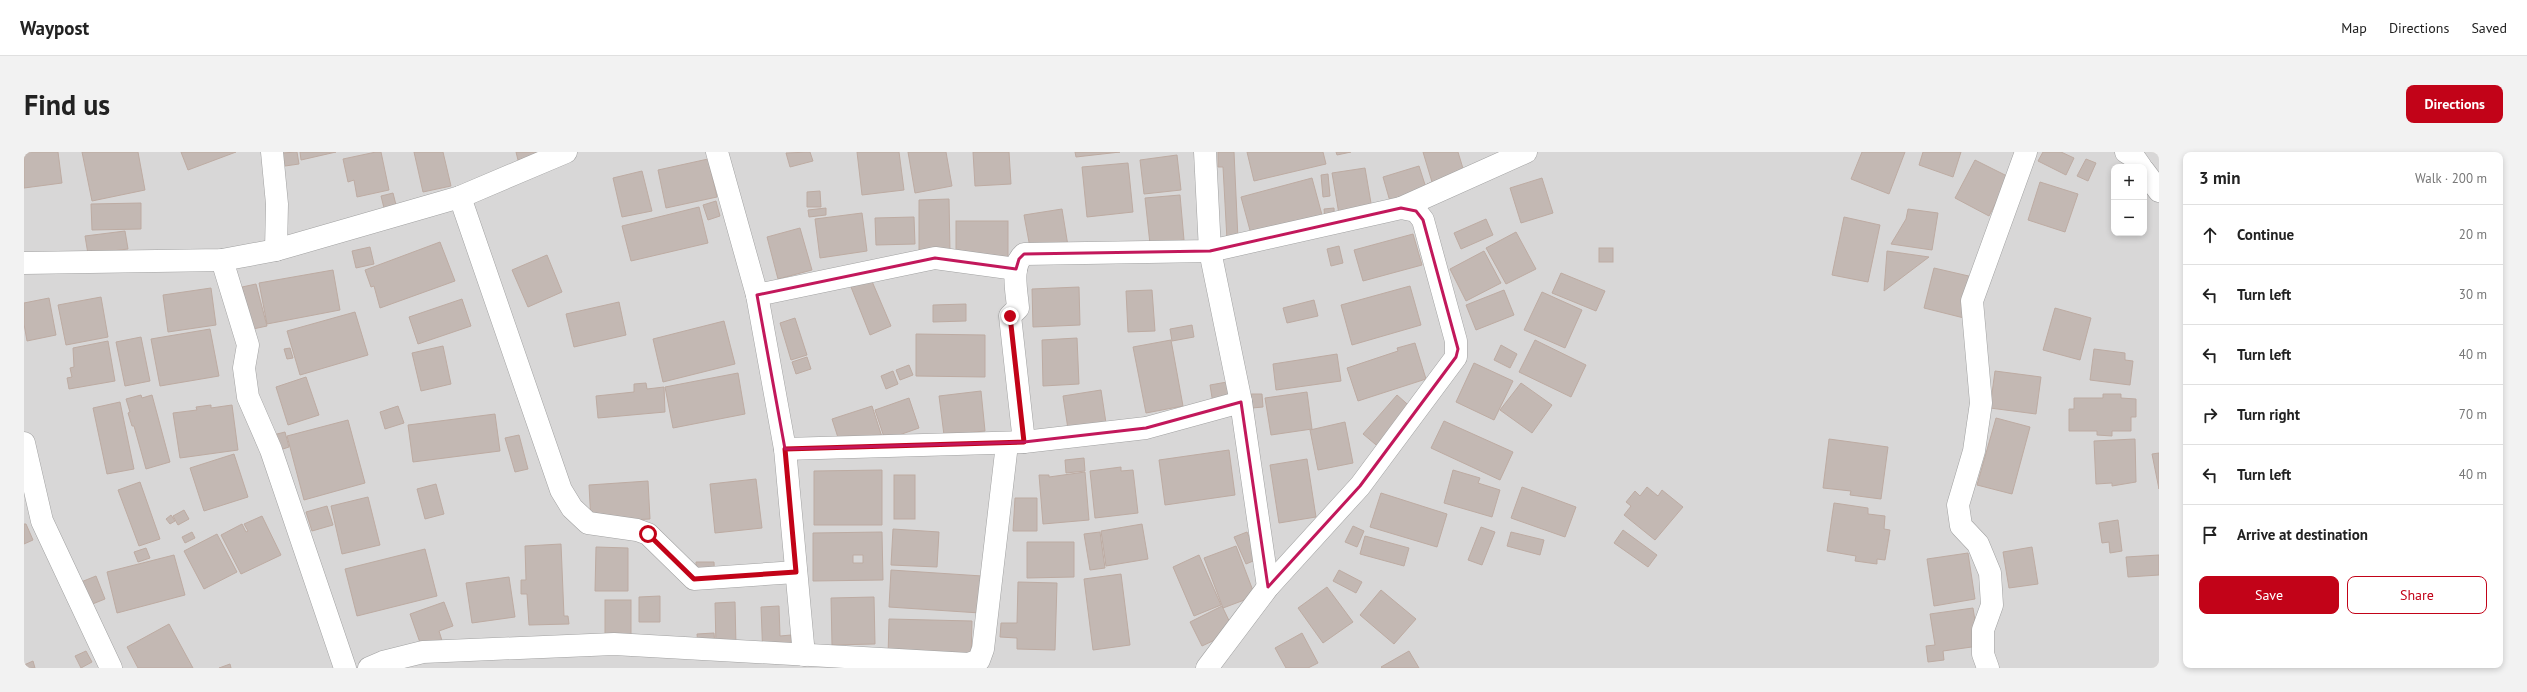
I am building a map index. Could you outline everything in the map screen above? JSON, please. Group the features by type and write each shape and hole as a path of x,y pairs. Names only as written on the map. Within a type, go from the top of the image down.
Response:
{"street":[{"path":"272,152 277,204 276,250"},
{"path":"24,263 222,260 276,250 460,197 566,152"},
{"path":"717,152 757,295 785,449 804,655"},
{"path":"1205,152 1210,251 1241,402 1268,586"},
{"path":"369,668 383,662 423,652 614,644 969,664 979,660 983,649 1015,443 1010,316 1018,308 1016,269 1019,259 1024,254 1210,251 1401,208 1526,152"},
{"path":"1988,668 1982,654 1982,630 1992,605 1990,573 1978,544 1961,526 1958,505 1974,451 1981,404 1972,301 2026,152"},
{"path":"2147,175 2159,191"},
{"path":"460,197 561,490 572,508 588,523 637,530 648,534 694,579 796,572"},
{"path":"1207,668 1268,586 1360,486 1456,357 1456,341 1423,220 1416,210 1401,208"},
{"path":"757,295 935,258 1016,269"},
{"path":"222,260 248,345 244,368 248,397 272,450 345,668"},
{"path":"785,449 1015,443 1146,428 1241,402"},
{"path":"24,443 42,521 111,668"}],"highlighted area":[{"path":"1401,208 1416,211 1423,220 1458,349 1456,357 1360,486 1268,587 1241,402 1146,428 1024,442 785,449 757,295 935,258 1016,269 1019,259 1024,254 1210,251"}],"shaded area":[{"path":"24,152 2159,152 2159,668 24,668"}],"building":[{"path":"24,152 58,152 62,183 24,188"},
{"path":"82,152 138,152 145,190 92,201"},
{"path":"181,152 236,152 188,170"},
{"path":"297,152 299,164 285,166 282,153"},
{"path":"300,152 336,152 301,160"},
{"path":"381,152 389,190 357,197 354,180 348,182 343,159"},
{"path":"414,152 443,152 451,186 423,192"},
{"path":"516,152 541,152 541,155 518,160"},
{"path":"810,152 813,161 790,167 786,153"},
{"path":"857,152 899,152 904,190 862,195"},
{"path":"908,152 946,152 952,186 915,193"},
{"path":"973,152 1009,152 1011,184 975,186"},
{"path":"1075,152 1120,152 1076,157"},
{"path":"1218,152 1234,152 1238,239 1227,240 1223,167 1218,167"},
{"path":"1247,152 1323,152 1326,164 1254,181"},
{"path":"1336,152 1351,152 1337,155"},
{"path":"1423,152 1458,152 1468,185 1431,196 1427,184 1432,182"},
{"path":"1862,152 1905,152 1889,194 1851,179"},
{"path":"1923,152 1961,152 1953,177 1919,165"},
{"path":"2043,152 2061,152 2074,158 2066,175 2038,161"},
{"path":"1177,155 1181,190 1144,194 1140,160"},
{"path":"708,159 717,197 666,208 658,170"},
{"path":"2086,159 2096,163 2088,181 2077,176"},
{"path":"1975,160 2009,177 1989,216 1955,198"},
{"path":"1128,163 1133,212 1087,217 1082,167"},
{"path":"1419,166 1428,194 1391,205 1383,177"},
{"path":"1365,168 1372,209 1339,214 1332,173"},
{"path":"642,171 652,211 622,217 613,178"},
{"path":"1328,174 1330,196 1323,197 1321,175"},
{"path":"1312,178 1322,215 1251,234 1241,197"},
{"path":"1542,178 1553,213 1521,223 1510,188"},
{"path":"2040,182 2078,194 2065,232 2028,220"},
{"path":"820,191 821,207 807,207 807,192"},
{"path":"393,193 397,209 385,212 381,196"},
{"path":"1180,195 1184,240 1150,244 1145,198"},
{"path":"949,199 950,253 919,253 919,200"},
{"path":"716,201 720,216 708,220 703,205"},
{"path":"141,203 141,229 92,230 91,204"},
{"path":"699,207 708,243 631,261 622,226"},
{"path":"826,208 826,215 809,217 808,210"},
{"path":"1334,208 1335,231 1326,231 1324,209"},
{"path":"1062,209 1068,246 1031,253 1024,215"},
{"path":"1908,209 1938,213 1932,250 1891,244 1906,219"},
{"path":"862,213 867,251 820,258 815,219"},
{"path":"914,217 915,244 876,245 875,218"},
{"path":"1844,217 1880,225 1868,282 1832,275"},
{"path":"1486,219 1493,235 1461,249 1454,233"},
{"path":"956,221 1008,221 1008,258 956,258"},
{"path":"800,228 812,270 778,279 767,237"},
{"path":"125,231 128,249 88,254 85,236"},
{"path":"1516,232 1536,269 1506,284 1486,248"},
{"path":"1413,234 1422,265 1363,281 1354,250"},
{"path":"440,242 455,281 380,308 374,286 371,287 365,270"},
{"path":"1339,246 1343,263 1331,266 1327,249"},
{"path":"370,247 374,264 356,268 352,251"},
{"path":"1599,248 1613,248 1613,262 1599,262"},
{"path":"1484,251 1501,283 1466,301 1450,269"},
{"path":"1887,251 1929,257 1884,291"},
{"path":"547,255 562,292 528,307 512,270"},
{"path":"1934,268 1973,277 1964,318 1924,308"},
{"path":"333,270 340,310 267,324 259,283"},
{"path":"1561,273 1605,291 1596,311 1552,293"},
{"path":"871,279 891,326 870,335 851,287"},
{"path":"256,284 267,326 253,329 242,287"},
{"path":"1410,286 1421,325 1352,345 1341,305"},
{"path":"1079,287 1080,325 1033,327 1032,289"},
{"path":"211,288 216,325 168,332 163,295"},
{"path":"1152,290 1155,331 1128,332 1126,291"},
{"path":"1504,290 1514,315 1476,330 1466,305"},
{"path":"1542,292 1582,310 1565,348 1524,330"},
{"path":"101,297 108,337 66,345 58,305"},
{"path":"49,298 56,335 27,341 24,324 24,303"},
{"path":"462,299 471,326 418,344 409,317"},
{"path":"1314,300 1318,316 1287,323 1283,308"},
{"path":"619,302 626,335 574,347 566,314"},
{"path":"966,304 966,321 933,322 933,305"},
{"path":"2055,308 2091,318 2080,360 2043,350"},
{"path":"355,312 368,355 300,375 287,331"},
{"path":"795,318 807,355 791,360 780,323"},
{"path":"724,321 735,364 663,382 653,339"},
{"path":"1192,325 1194,337 1172,341 1170,329"},
{"path":"210,329 219,376 160,386 151,339"},
{"path":"916,334 985,335 985,377 916,376"},
{"path":"141,337 150,381 125,386 116,342"},
{"path":"1077,338 1079,384 1043,386 1042,340"},
{"path":"1171,340 1183,406 1146,413 1133,347"},
{"path":"1535,340 1586,365 1571,397 1519,372"},
{"path":"108,341 115,381 69,389 67,378 72,377 70,368 74,367 73,348"},
{"path":"1415,343 1426,379 1358,401 1347,368 1398,351 1397,348"},
{"path":"1501,345 1517,354 1510,368 1494,360"},
{"path":"443,346 451,384 421,391 412,353"},
{"path":"290,348 293,358 287,359 284,349"},
{"path":"2094,349 2125,353 2125,360 2133,361 2130,385 2090,380"},
{"path":"1337,354 1341,381 1276,390 1273,364"},
{"path":"807,357 811,369 796,374 792,362"},
{"path":"1474,363 1513,381 1494,420 1456,402"},
{"path":"909,365 913,375 900,380 896,370"},
{"path":"893,371 898,384 886,389 881,376"},
{"path":"1995,371 2041,377 2036,414 1990,408"},
{"path":"738,373 745,414 673,428 665,387"},
{"path":"306,377 319,415 288,425 276,387"},
{"path":"1227,382 1232,413 1215,416 1210,385"},
{"path":"646,383 647,389 664,387 665,412 598,418 596,396 634,392 634,384"},
{"path":"1521,383 1552,405 1532,433 1500,410"},
{"path":"1101,390 1106,423 1068,429 1063,396"},
{"path":"981,391 985,431 944,435 939,396"},
{"path":"1307,392 1312,429 1271,435 1265,398"},
{"path":"1251,394 1262,394 1263,407 1252,408"},
{"path":"2103,394 2121,394 2121,398 2136,399 2136,417 2131,417 2131,431 2112,431 2112,436 2097,435 2097,431 2069,431 2069,409 2074,409 2074,398 2103,398"},
{"path":"141,395 142,398 152,395 170,462 146,469 134,426 132,426 128,413 130,412 126,399"},
{"path":"1397,395 1414,410 1381,449 1363,434"},
{"path":"909,398 919,428 885,440 875,410"},
{"path":"120,402 134,469 107,474 93,408"},
{"path":"211,405 211,408 232,405 238,450 180,458 173,413 197,410 196,407"},
{"path":"398,406 404,423 385,429 380,412"},
{"path":"872,406 882,437 842,450 832,419"},
{"path":"495,414 500,451 413,462 408,425"},
{"path":"1996,418 2030,427 2012,494 1977,485"},
{"path":"348,420 365,483 304,500 287,436"},
{"path":"1444,421 1513,452 1500,480 1431,448"},
{"path":"1345,422 1353,463 1318,470 1310,430"},
{"path":"285,432 289,447 277,451 273,435"},
{"path":"519,435 528,469 515,472 505,438"},
{"path":"1829,439 1888,447 1881,499 1850,495 1851,491 1823,488"},
{"path":"2135,439 2136,482 2112,486 2112,483 2096,484 2094,441"},
{"path":"1229,450 1235,495 1165,505 1159,460"},
{"path":"2159,453 2159,489 2152,454"},
{"path":"234,454 248,497 204,511 190,468"},
{"path":"1084,458 1085,471 1066,473 1065,460"},
{"path":"1307,459 1316,517 1279,523 1270,465"},
{"path":"1121,467 1121,471 1133,470 1138,513 1095,518 1090,471"},
{"path":"882,470 882,525 814,525 814,471"},
{"path":"1453,470 1480,478 1478,483 1500,490 1492,517 1444,503"},
{"path":"1085,472 1089,520 1043,524 1039,475 1049,475 1049,477"},
{"path":"894,475 915,475 915,519 894,519"},
{"path":"756,479 762,528 715,533 710,484"},
{"path":"648,481 650,519 591,522 589,485"},
{"path":"140,482 160,539 139,546 118,490"},
{"path":"436,484 444,514 425,519 417,489"},
{"path":"1522,487 1576,507 1565,537 1511,518"},
{"path":"1647,487 1658,496 1662,490 1683,507 1655,540 1624,515 1631,506 1626,502 1635,491 1640,496"},
{"path":"1381,493 1447,514 1437,547 1370,527"},
{"path":"368,497 380,545 342,554 331,506"},
{"path":"1015,498 1037,498 1037,531 1013,531"},
{"path":"1834,503 1868,508 1868,514 1885,516 1884,529 1890,530 1885,560 1877,559 1877,564 1855,561 1856,556 1827,551"},
{"path":"327,506 333,525 312,531 306,512"},
{"path":"184,510 189,519 178,525 173,516"},
{"path":"171,515 175,521 170,524 166,519"},
{"path":"262,516 281,555 241,574 221,535 242,524 246,532 248,531 244,524"},
{"path":"2118,520 2122,551 2110,553 2109,542 2102,543 2099,523"},
{"path":"24,524 26,524 33,540 24,544"},
{"path":"1142,524 1148,559 1106,566 1101,531"},
{"path":"1353,526 1364,531 1357,547 1345,542"},
{"path":"1481,527 1495,532 1482,565 1468,560"},
{"path":"893,529 939,532 937,567 891,565"},
{"path":"1623,530 1657,555 1648,567 1614,543"},
{"path":"192,532 195,538 185,543 182,537"},
{"path":"882,532 883,580 813,581 813,533","holes":["853,555 863,555 863,563 853,563"]},
{"path":"1100,532 1105,568 1090,570 1084,534"},
{"path":"1247,532 1258,559 1246,564 1234,537"},
{"path":"1511,532 1544,540 1540,555 1507,546"},
{"path":"217,534 237,572 204,589 184,551"},
{"path":"1365,536 1409,548 1404,566 1360,554"},
{"path":"1027,542 1074,542 1074,577 1027,578"},
{"path":"561,544 564,616 568,616 569,624 529,625 527,594 521,594 521,580 526,580 525,546"},
{"path":"1236,546 1255,596 1223,608 1204,558"},
{"path":"596,547 628,548 628,591 595,591"},
{"path":"2032,547 2038,584 2009,588 2003,552"},
{"path":"146,548 150,558 138,562 134,552"},
{"path":"425,549 437,596 357,616 345,569"},
{"path":"1968,553 1975,599 1934,606 1927,559"},
{"path":"174,555 185,595 117,613 107,572"},
{"path":"1199,555 1221,605 1194,616 1173,567"},
{"path":"2159,555 2159,575 2128,577 2126,557"},
{"path":"696,562 714,562 715,585 696,585"},
{"path":"891,570 982,576 980,613 889,607"},
{"path":"1339,570 1362,582 1356,593 1333,581"},
{"path":"1121,574 1130,645 1093,650 1084,579"},
{"path":"96,576 105,599 90,605 81,582"},
{"path":"509,577 515,617 472,623 466,583"},
{"path":"1018,582 1057,583 1055,650 1017,649 1017,638 1000,637 1001,623 1017,623"},
{"path":"1327,587 1353,622 1323,643 1298,608"},
{"path":"1381,590 1416,619 1394,644 1360,615"},
{"path":"660,596 660,622 639,622 639,597"},
{"path":"874,597 875,644 832,645 831,598"},
{"path":"605,600 631,600 631,637 605,637"},
{"path":"444,602 453,626 439,631 444,647 424,654 410,614"},
{"path":"735,602 736,646 716,646 715,603"},
{"path":"779,606 780,636 791,635 792,657 763,659 761,607"},
{"path":"1222,606 1234,631 1202,646 1190,622"},
{"path":"1973,608 1979,646 1943,651 1944,660 1928,662 1926,646 1935,645 1930,614"},
{"path":"889,619 972,621 971,659 888,657"},
{"path":"169,624 193,668 138,668 127,647"},
{"path":"714,633 715,645 698,646 697,634"},
{"path":"1302,633 1318,663 1308,668 1286,668 1275,648"},
{"path":"86,651 92,662 81,668 75,656"},
{"path":"1409,651 1419,668 1381,667"},
{"path":"33,661 35,668 24,668 24,665"},
{"path":"230,664 231,668 219,668"}],"route":[{"path":"648,534 694,579 796,572 785,449 1007,444 1024,442 1010,316"}]}
